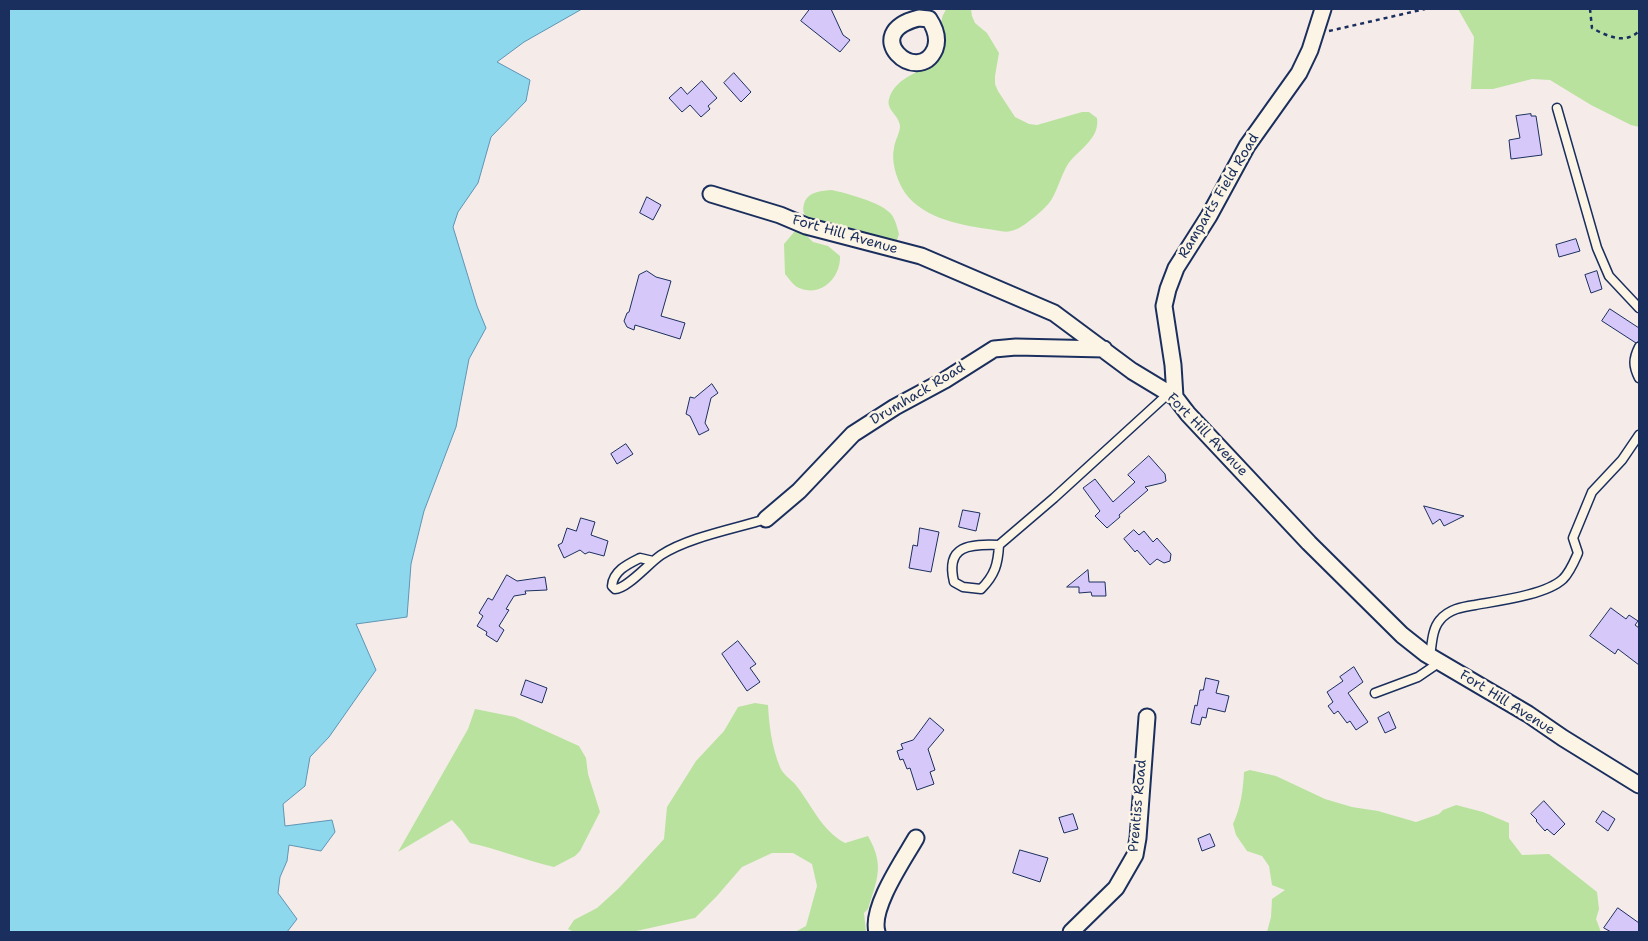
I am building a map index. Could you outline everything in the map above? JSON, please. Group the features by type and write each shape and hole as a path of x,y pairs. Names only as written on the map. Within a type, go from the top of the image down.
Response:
{"street":[{"name":"Ramparts Field Road","path":"1172,395 1173,365 1164,306 1176,268 1208,216 1247,146 1299,73 1316,34 1323,9"},
{"name":"Fort Hill Avenue","path":"711,194 780,215 806,226 921,256 1054,313 1132,371 1172,395 1194,421 1309,543 1402,635 1435,659 1528,714 1639,785"},
{"name":"Drumhack Road","path":"766,519 799,491 852,434 894,407 945,380 994,349 1024,347 1104,349"},
{"name":"Prentiss Road","path":"1071,932 1116,888 1135,855 1146,717"},
{"path":"877,932 878,911 884,895 916,838"}],"lane":[{"path":"1557,108 1596,248 1604,268 1609,276 1639,308"},
{"path":"1639,347 1634,357 1634,368 1639,378"},
{"path":"999,545 998,559 991,579 981,589 963,587 954,582 950,567 956,554 969,546 999,545 1172,395"},
{"path":"1375,694 1418,677 1435,659 1433,633 1440,620 1452,610 1517,597 1546,588 1562,580 1573,565 1578,553 1573,538 1592,492 1622,460 1639,435"},
{"path":"652,561 640,558 627,564 612,579 612,586 615,589 625,586 652,561 676,547 766,519"}],"path":[{"path":"1316,34 1425,9"},
{"path":"1590,9 1592,28 1610,38 1623,38 1636,34 1639,31"}],"green space":[{"path":"946,9 971,9 975,23 987,33 999,53 995,84 1015,117 1029,124 1037,125 1082,112 1089,112 1097,118 1097,125 1092,138 1068,164 1049,203 1020,228 1008,232 952,222 929,213 909,198 896,174 893,153 900,126 889,106 889,99 898,84 935,62 941,56 944,43 941,24"},
{"path":"1458,9 1639,9 1639,127 1631,125 1591,105 1550,80 1532,79 1493,89 1471,89 1474,37"},
{"path":"832,190 862,198 884,208 896,222 899,234 897,240 889,244 858,236 821,225 806,216 803,209 804,203 810,195"},
{"path":"801,230 813,242 828,246 840,256 840,263 834,277 824,287 817,290 797,287 785,274 784,244 795,231"},
{"path":"755,703 768,705 773,744 781,769 795,784 823,824 845,843 868,836 876,856 878,872 868,909 864,913 866,932 795,932 806,926 817,886 812,864 793,853 772,853 742,867 695,918 632,932 574,932 568,929 574,920 597,908 619,888 664,839 667,807 696,761 724,731 738,707"},
{"path":"475,709 515,717 579,746 586,758 588,774 600,812 580,851 575,856 554,867 470,843 452,820 398,852 468,729"},
{"path":"1250,770 1276,776 1325,799 1416,822 1439,814 1443,810 1456,805 1483,812 1509,823 1509,838 1522,855 1549,854 1597,892 1599,909 1596,919 1601,932 1267,932 1271,917 1272,899 1285,890 1272,885 1269,866 1262,856 1247,851 1236,835 1233,824 1241,798 1244,772"}],"water":[{"path":"9,9 582,9 524,42 497,62 530,80 526,101 491,137 478,183 458,212 453,227 477,306 486,328 469,359 456,427 424,511 411,564 407,617 356,624 376,670 329,737 310,757 305,786 283,804 285,826 332,820 335,832 321,851 289,845 287,861 280,877 278,893 297,919 287,932 9,932"}],"building":[{"path":"810,9 831,9 843,35 850,40 840,52 801,21"},
{"path":"734,73 751,92 741,102 724,83"},
{"path":"702,81 717,98 708,106 710,109 701,117 690,105 682,112 669,98 681,87 687,94"},
{"path":"1531,114 1531,116 1536,116 1542,155 1511,159 1509,140 1520,138 1516,116"},
{"path":"647,197 661,205 653,220 640,213"},
{"path":"1576,239 1580,251 1559,257 1556,245"},
{"path":"647,271 656,277 671,281 661,316 685,323 680,339 635,325 634,330 627,327 624,321 629,312 639,275"},
{"path":"1597,271 1602,289 1591,293 1585,275"},
{"path":"1610,309 1639,328 1639,341 1636,343 1602,321"},
{"path":"712,384 718,393 711,398 705,423 709,430 699,435 690,416 686,414 690,397 694,398"},
{"path":"626,444 633,454 617,464 611,454"},
{"path":"1149,456 1165,474 1166,481 1145,487 1148,490 1107,528 1095,516 1100,511 1083,488 1095,479 1113,502 1135,482 1128,475"},
{"path":"1424,506 1464,516 1444,526 1440,519 1433,524"},
{"path":"963,510 980,513 976,531 959,527"},
{"path":"581,518 595,522 591,535 608,541 604,556 589,552 585,554 580,550 564,558 558,545 562,543 567,528 576,531"},
{"path":"920,528 939,532 931,572 909,568 913,545 917,546"},
{"path":"1134,530 1139,535 1144,531 1153,542 1157,538 1171,554 1170,561 1164,563 1157,559 1150,565 1124,539"},
{"path":"1088,570 1089,582 1105,582 1106,596 1092,596 1091,592 1079,593 1079,587 1067,587"},
{"path":"507,575 517,581 545,577 547,590 525,591 526,594 514,596 506,609 509,610 499,626 504,630 497,642 486,635 487,632 477,626 483,616 479,613 488,598 492,600"},
{"path":"1611,608 1626,619 1629,615 1638,621 1635,625 1639,628 1639,665 1618,649 1615,654 1590,636"},
{"path":"738,641 756,664 750,668 760,682 747,691 722,654"},
{"path":"1354,667 1363,682 1348,693 1368,722 1356,730 1350,721 1347,723 1338,711 1334,714 1328,706 1333,702 1327,692 1343,681 1340,677"},
{"path":"1206,678 1219,681 1216,693 1229,696 1225,712 1208,708 1206,718 1202,717 1200,725 1191,723 1200,690 1203,690"},
{"path":"526,680 547,688 542,703 521,695"},
{"path":"1389,712 1396,728 1385,733 1378,718"},
{"path":"930,718 944,730 928,749 935,770 930,772 934,784 917,790 910,768 907,769 903,759 900,760 897,751 903,749 901,744 913,740"},
{"path":"1544,801 1565,824 1554,835 1547,829 1545,831 1531,814"},
{"path":"1603,811 1615,819 1608,831 1596,822"},
{"path":"1073,814 1078,829 1064,833 1059,818"},
{"path":"1210,834 1215,846 1202,851 1198,839"},
{"path":"1020,850 1048,858 1040,882 1013,873"},
{"path":"1618,908 1639,923 1639,932 1611,932 1604,928"}]}
